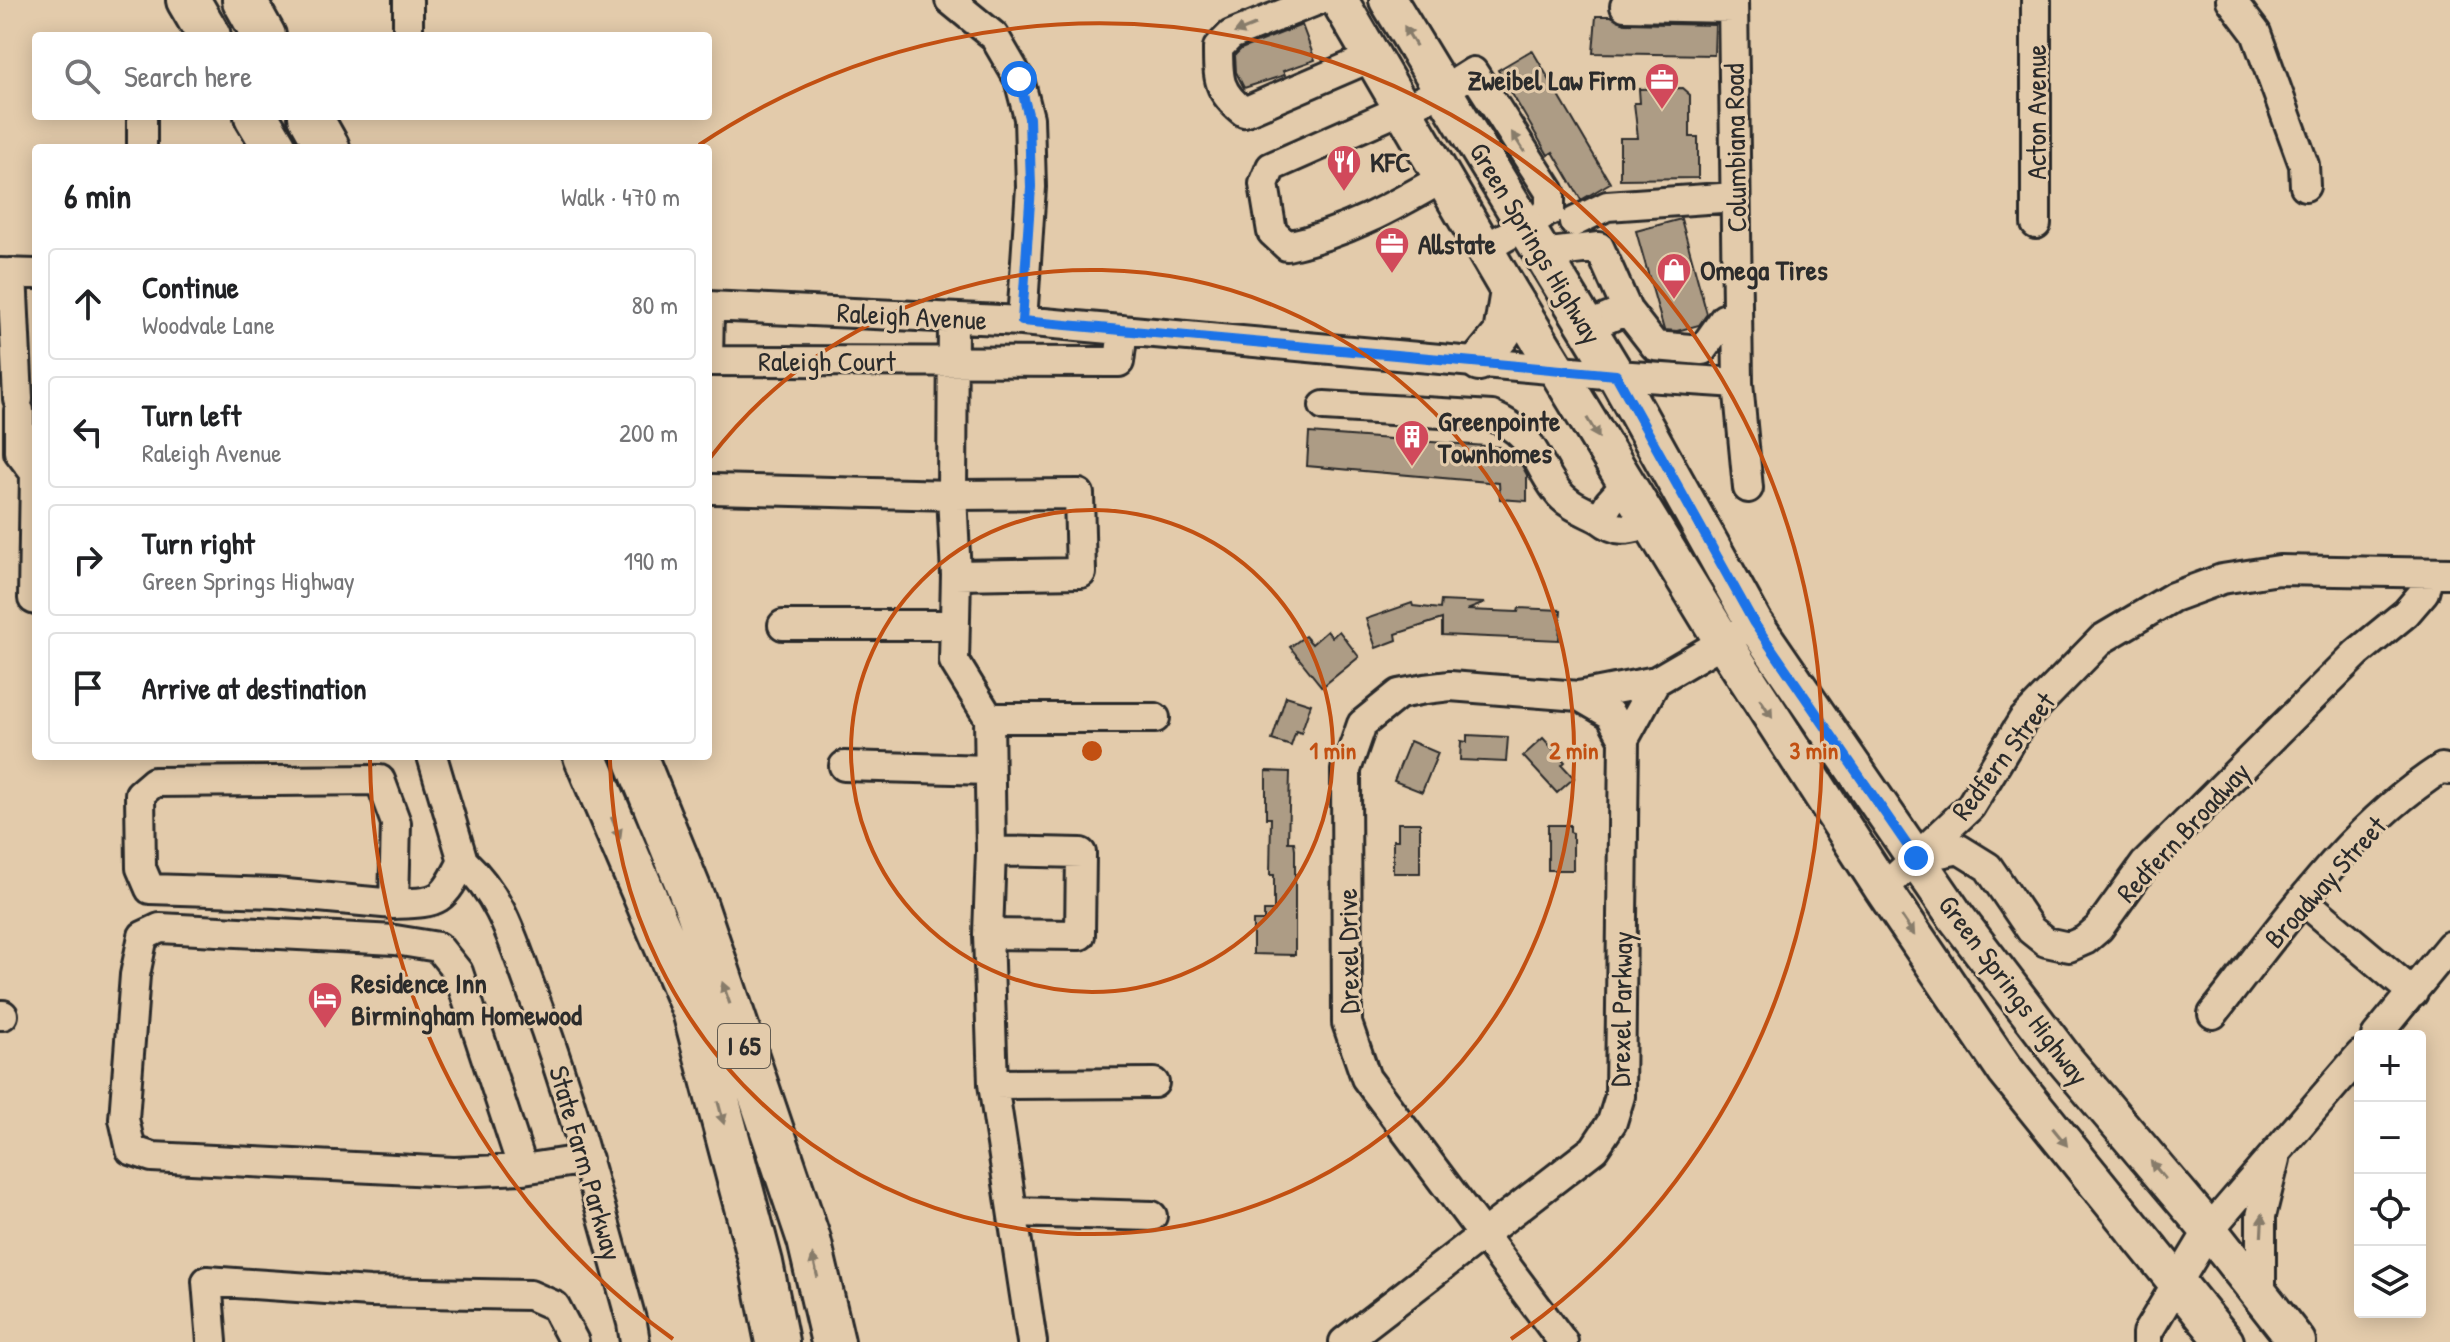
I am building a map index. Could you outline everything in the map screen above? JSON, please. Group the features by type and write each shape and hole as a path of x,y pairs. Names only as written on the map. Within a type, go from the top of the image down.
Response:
{"highway":[{"path":"188,0 207,32"},
{"path":"244,0 262,32"},
{"path":"258,120 273,144"},
{"path":"312,120 326,144"},
{"name":"I 65","path":"587,760 694,1011 761,1263 777,1342"},
{"name":"I 65","path":"637,760 696,906 809,1240 833,1342"}],"main road":[{"name":"Green Springs Highway","path":"1339,0 1509,291 1724,643 1883,889 2006,1071 2225,1342"},
{"name":"Green Springs Highway","path":"1388,0 1443,91 1548,228 1587,327 1754,623 1956,917 2065,1060 2209,1230 2297,1342"},
{"path":"1479,362 1502,334 1509,291"}],"street":[{"path":"408,0 408,32"},
{"path":"950,0 994,36 1019,79 1029,118 1031,187 1022,321"},
{"path":"1318,0 1231,35 1218,48 1218,77 1227,99 1244,112 1372,57"},
{"name":"Acton Avenue","path":"2036,0 2036,224"},
{"path":"2231,0 2256,33 2304,165 2305,186"},
{"path":"1625,6 1733,4"},
{"name":"Columbiana Road","path":"1733,4 1738,383 1748,488"},
{"path":"1443,178 1379,215 1326,237 1287,246 1272,232 1264,184 1271,167 1443,91 1473,72 1550,192 1548,228"},
{"path":"142,120 142,144"},
{"path":"1484,249 1607,206 1735,197"},
{"path":"1548,228 1581,249 1599,247 1627,310 1655,346 1702,350 1724,319 1737,319"},
{"path":"1548,228 1581,249"},
{"path":"16,273 19,452 32,469"},
{"name":"Raleigh Avenue","path":"712,306 1022,321 1616,375 1738,383"},
{"path":"1587,327 1627,310"},
{"path":"953,318 954,661 989,718 991,851 988,934 993,1084 1032,1342"},
{"name":"Raleigh Court","path":"712,361 1119,362 1123,330"},
{"path":"1672,379 1675,349"},
{"path":"1324,406 1492,416 1510,424 1528,440 1557,491 1568,503 1611,528 1625,530 1651,523"},
{"path":"1600,519 1609,503 1627,483"},
{"path":"713,489 952,495 1079,494 1081,573 956,575"},
{"name":"Redfern Street","path":"1883,889 1970,807 2023,720 2102,639 2173,597 2222,579 2279,570 2440,573"},
{"name":"Redfern Broadway","path":"1916,858 1959,849 1988,867 2031,930 2046,942 2069,947 2085,940 2099,928 2145,864 2357,653 2406,613 2440,573"},
{"path":"1656,681 1754,623"},
{"path":"783,625 954,625"},
{"name":"Drexel Drive","path":"1563,1342 1366,1078 1347,1023 1346,770 1362,724 1399,694 1450,686 1579,696 1656,681"},
{"name":"Drexel Parkway","path":"1344,1342 1594,1149 1612,1122 1620,1096 1617,726 1656,681"},
{"name":"Drexel Drive","path":"1579,696 1617,726"},
{"path":"989,718 1155,718"},
{"path":"394,904 396,823 380,780 154,782 140,794 141,868 150,889 275,893 394,904 428,902 448,891 463,861 433,760"},
{"path":"844,766 989,770"},
{"name":"Broadway Street","path":"2213,1014 2303,900 2357,839 2423,780 2442,768 2450,770"},
{"path":"988,934 1080,935 1081,853 991,851"},
{"name":"State Farm Parkway","path":"463,861 487,886 503,914 549,1035 588,1159 635,1342"},
{"path":"2303,900 2413,993"},
{"path":"523,1169 458,972 438,947 395,940 160,928 143,936 135,975 124,1119 131,1150 152,1157 454,1172 523,1169 588,1159"},
{"path":"2381,1030 2450,946"},
{"path":"2147,1342 2147,1333 2209,1230 2354,1062"},
{"path":"993,1084 1154,1083"},
{"path":"2261,1297 2261,1216 2276,1154"},
{"path":"1014,1212 1152,1216"},
{"path":"212,1342 207,1281 370,1292 530,1295 555,1306 574,1342"}],"building":[{"path":"1596,16 1611,16 1625,23 1715,25 1714,55 1593,53"},
{"path":"1302,25 1315,60 1283,71 1285,75 1244,88 1236,72 1235,55 1241,49"},
{"path":"1532,50 1610,183 1581,200 1553,152 1548,155 1498,70"},
{"path":"1682,88 1690,95 1690,137 1698,137 1698,178 1620,179 1620,138 1638,138 1634,103 1640,103 1639,89"},
{"path":"1681,219 1707,314 1699,325 1677,331 1664,330 1636,231"},
{"name":"Greenpointe Townhomes","path":"1309,433 1499,447 1498,459 1519,460 1527,475 1527,501 1500,499 1499,483 1307,466"},
{"path":"1441,601 1485,603 1467,610 1561,610 1559,640 1442,635 1442,619 1396,634 1397,640 1376,648 1366,619 1412,603 1413,606 1440,609"},
{"path":"1327,631 1332,637 1339,631 1359,657 1322,687 1290,647 1305,636 1312,644"},
{"path":"1286,696 1311,704 1301,733 1296,731 1291,746 1272,740"},
{"path":"1467,735 1508,737 1506,762 1460,760 1461,741 1467,742"},
{"path":"1543,738 1565,762 1562,765 1574,778 1557,793 1523,756"},
{"path":"1410,741 1438,753 1422,792 1394,781"},
{"path":"1266,771 1290,772 1288,842 1294,842 1295,849 1295,955 1253,954 1253,921 1264,921 1264,911 1274,911 1274,875 1270,875 1271,818 1266,818"},
{"path":"1398,823 1420,823 1420,873 1393,873 1393,840 1398,840"},
{"path":"1548,825 1570,825 1570,832 1573,833 1573,870 1548,870"}],"place":[{"name":"Zweibel Law Firm","path":"1662,111"},
{"name":"KFC","path":"1344,193"},
{"name":"Allstate","path":"1392,275"},
{"name":"Omega Tires","path":"1674,301"},
{"name":"Greenpointe Townhomes","path":"1412,468"},
{"name":"Residence Inn Birmingham Homewood","path":"325,1030"}],"route":[{"path":"1019,79 1029,118 1031,187 1022,321 1616,375 1754,623 1916,858"}]}
